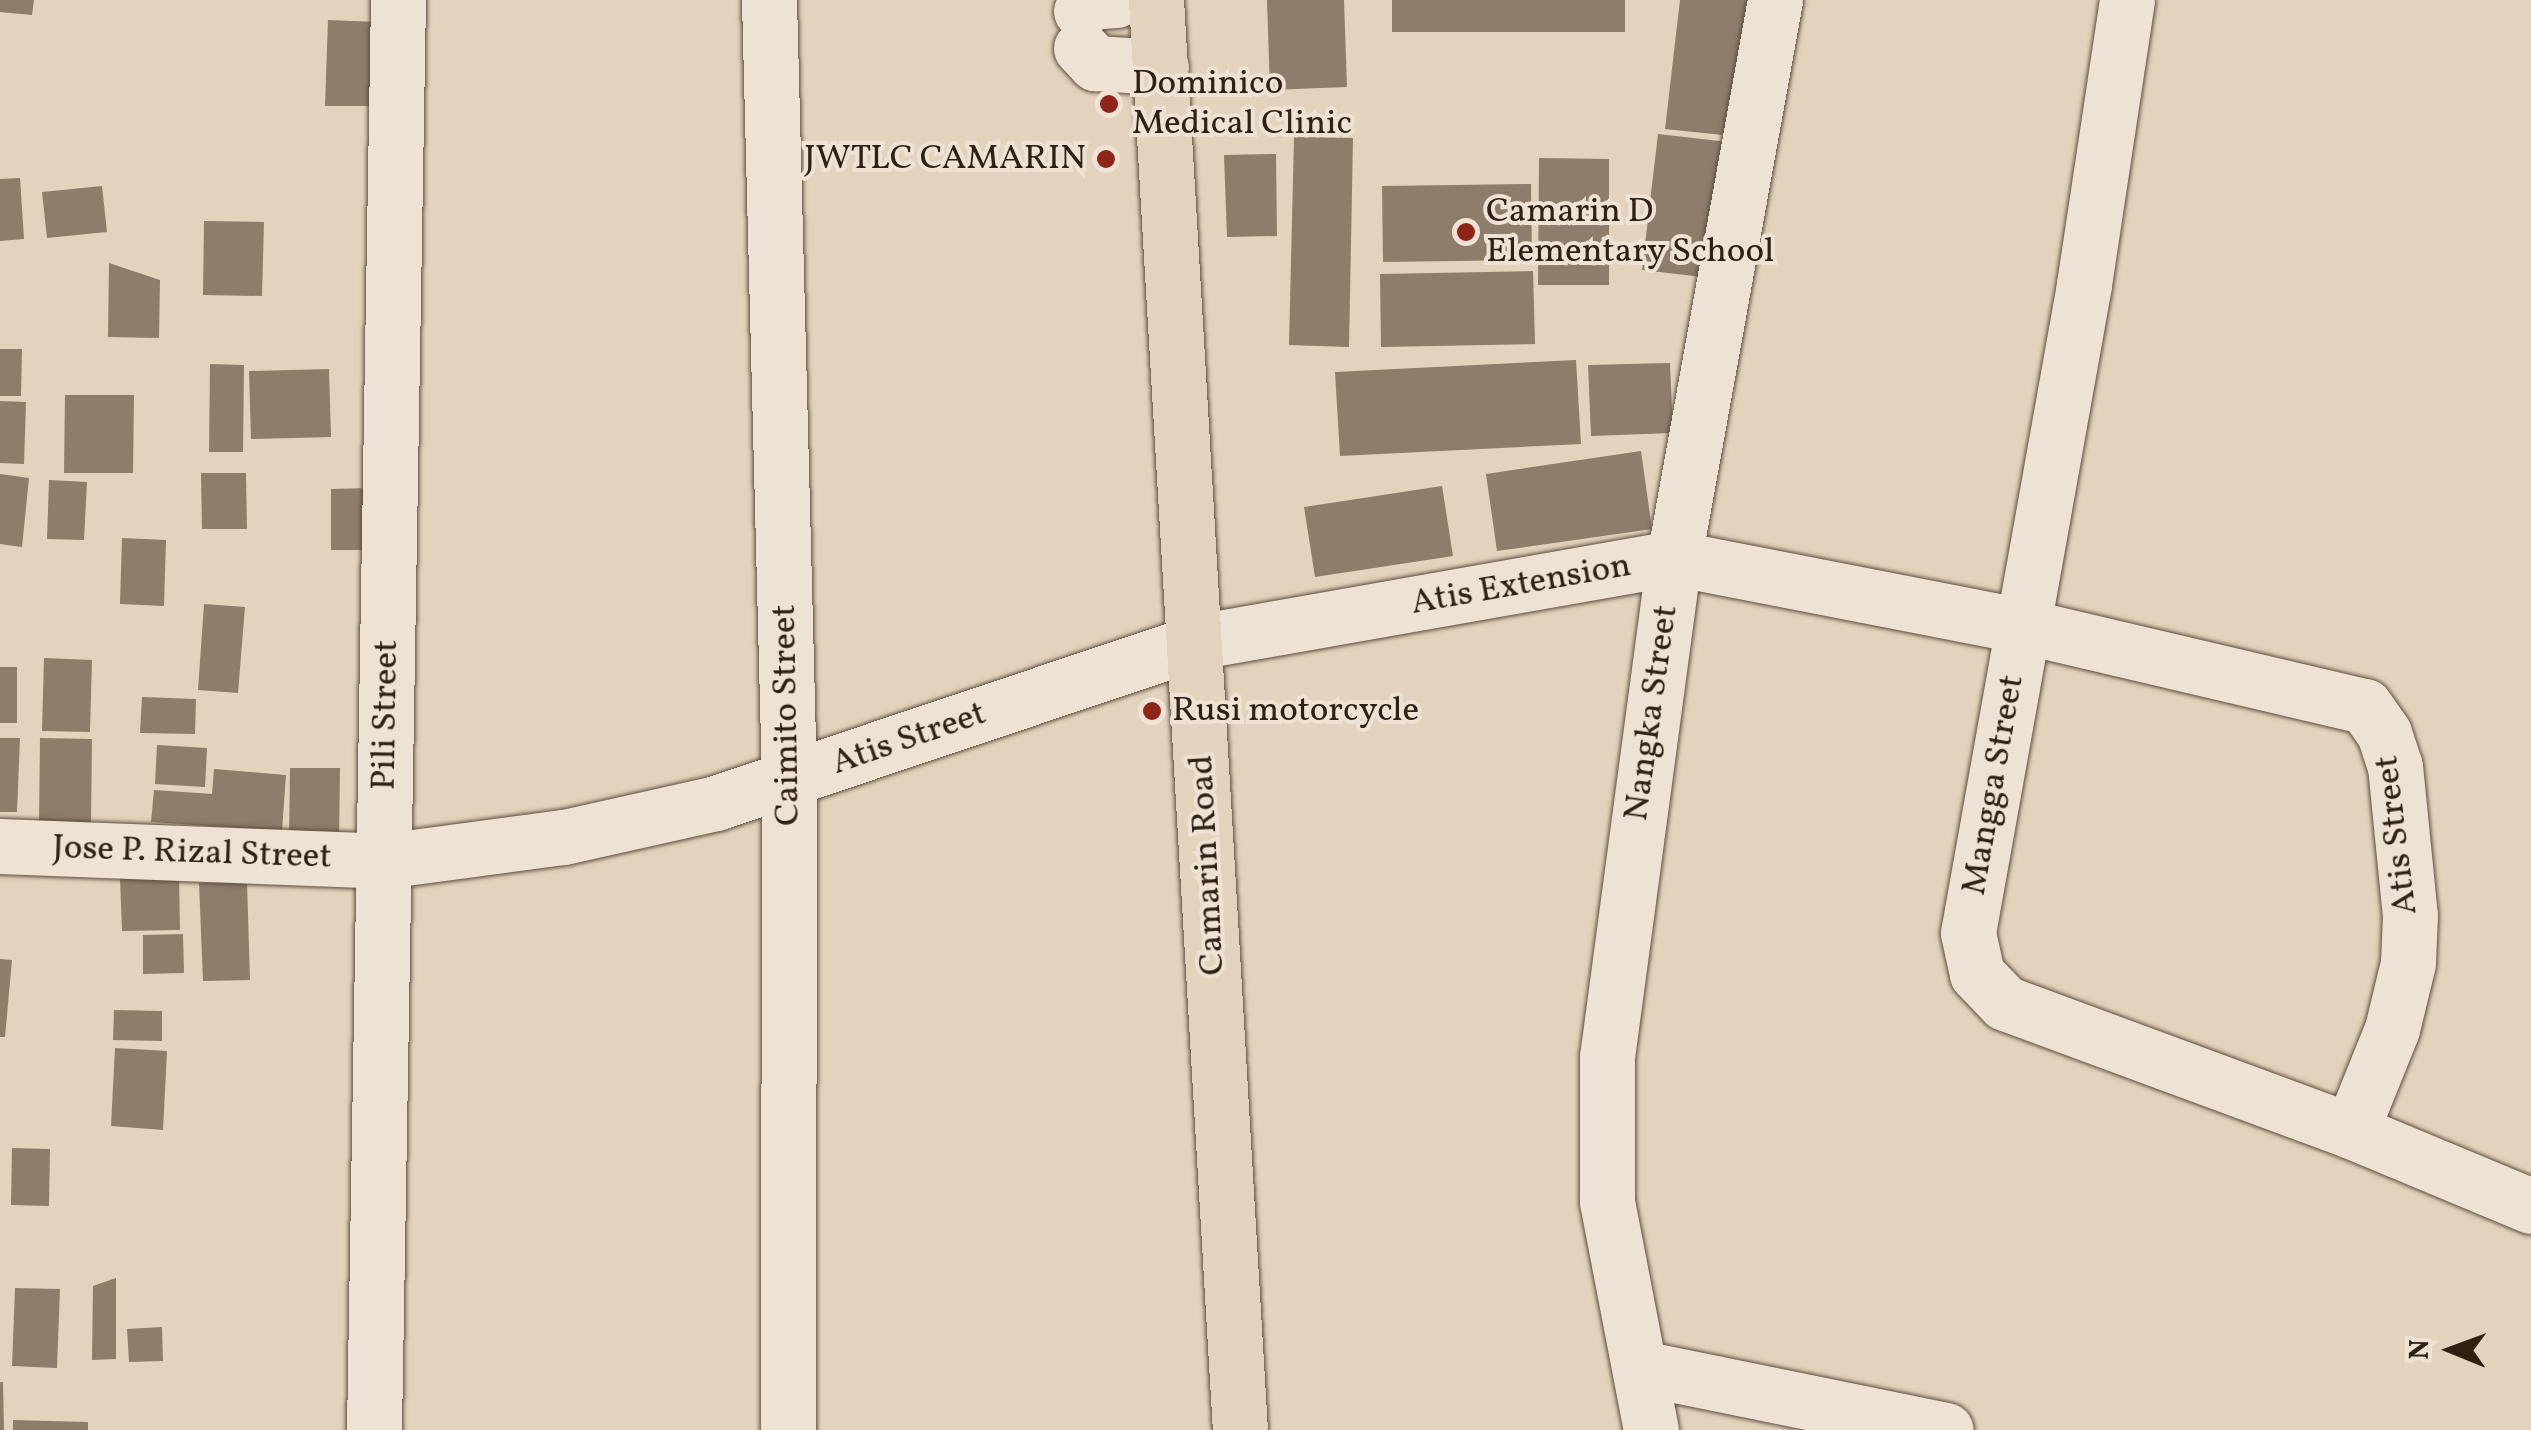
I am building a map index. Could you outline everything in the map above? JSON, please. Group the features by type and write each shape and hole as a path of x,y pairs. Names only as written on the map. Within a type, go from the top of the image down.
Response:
{"main road":[{"name":"Camarin Road","path":"1156,0 1240,1430"}],"street":[{"name":"Pili Street","path":"374,1430 398,0"},
{"name":"Caimito Street","path":"769,0 789,779 788,1430"},
{"name":"Nangka Street","path":"1651,1430 1613,1238 1604,1124 1617,967 1674,558 1774,0"},
{"name":"Mangga Street","path":"2127,0 1968,933 1977,974 2005,1003 2351,1131 2531,1206"},
{"path":"1093,20 1096,63 1161,67"},
{"name":"Atis Extension","path":"1196,642 1674,558 2022,626"},
{"name":"Atis Street","path":"2022,626 2365,706 2384,733 2397,784 2410,915 2408,962 2392,1029 2351,1131"},
{"name":"Atis Street","path":"383,861 564,837 789,779 1196,642"},
{"name":"Jose P. Rizal Street","path":"0,846 383,861"},
{"path":"1640,1368 1946,1430"}],"building":[{"path":"0,0 34,0 32,15 0,12"},
{"path":"1267,0 1344,0 1347,87 1270,90"},
{"path":"1392,0 1625,0 1625,32 1392,32"},
{"path":"1680,0 1747,0 1732,136 1665,129"},
{"path":"328,20 378,22 375,106 325,106"},
{"path":"1658,134 1728,142 1711,278 1642,270"},
{"path":"1294,137 1353,138 1349,347 1289,345"},
{"path":"1276,154 1277,236 1227,237 1224,155"},
{"path":"1539,158 1609,159 1609,285 1538,285"},
{"path":"20,178 24,239 0,241 0,179"},
{"path":"1531,184 1532,260 1383,262 1382,186"},
{"path":"102,186 107,232 47,238 42,192"},
{"path":"204,221 264,222 262,296 203,295"},
{"path":"109,263 160,280 159,338 108,337"},
{"path":"1533,271 1535,344 1381,347 1380,274"},
{"path":"0,349 22,349 21,396 0,396"},
{"path":"1576,360 1581,444 1340,456 1335,372"},
{"path":"1670,363 1673,433 1591,436 1588,365"},
{"path":"210,364 244,365 243,452 209,452"},
{"path":"329,369 331,437 251,439 249,371"},
{"path":"65,395 134,395 133,473 64,473"},
{"path":"0,401 26,402 24,464 0,463"},
{"path":"1641,451 1652,529 1497,551 1486,474"},
{"path":"201,473 246,473 247,529 202,529"},
{"path":"0,474 29,478 22,547 0,544"},
{"path":"49,480 87,482 84,540 47,539"},
{"path":"1442,486 1453,556 1315,577 1304,507"},
{"path":"370,488 370,550 331,550 331,489"},
{"path":"122,538 166,540 164,606 120,604"},
{"path":"204,604 245,607 238,693 198,690"},
{"path":"44,658 92,660 90,732 42,731"},
{"path":"0,667 17,667 17,723 0,723"},
{"path":"142,697 196,699 195,734 140,733"},
{"path":"0,738 20,738 17,812 0,812"},
{"path":"40,738 92,739 91,824 39,822"},
{"path":"157,745 207,748 205,787 155,784"},
{"path":"290,768 340,768 339,840 289,839"},
{"path":"214,769 286,775 282,831 151,822 154,790 212,794"},
{"path":"179,876 180,930 122,931 120,878"},
{"path":"247,882 250,980 203,981 199,883"},
{"path":"183,934 184,973 143,974 143,935"},
{"path":"0,959 12,960 5,1037 0,1037"},
{"path":"114,1010 162,1011 162,1041 113,1040"},
{"path":"115,1048 167,1051 163,1130 111,1126"},
{"path":"12,1148 50,1149 49,1206 11,1205"},
{"path":"116,1278 116,1359 92,1360 93,1286"},
{"path":"15,1288 60,1289 57,1368 12,1366"},
{"path":"162,1327 163,1361 129,1362 127,1329"},
{"path":"3,1382 4,1430 0,1430"},
{"path":"13,1420 88,1422 88,1430 13,1430"}],"place":[{"name":"Dominico Medical Clinic","path":"1109,104"},
{"name":"JWTLC CAMARIN","path":"1106,159"},
{"name":"Camarin D Elementary School","path":"1466,232"},
{"name":"Rusi motorcycle","path":"1152,711"}]}
